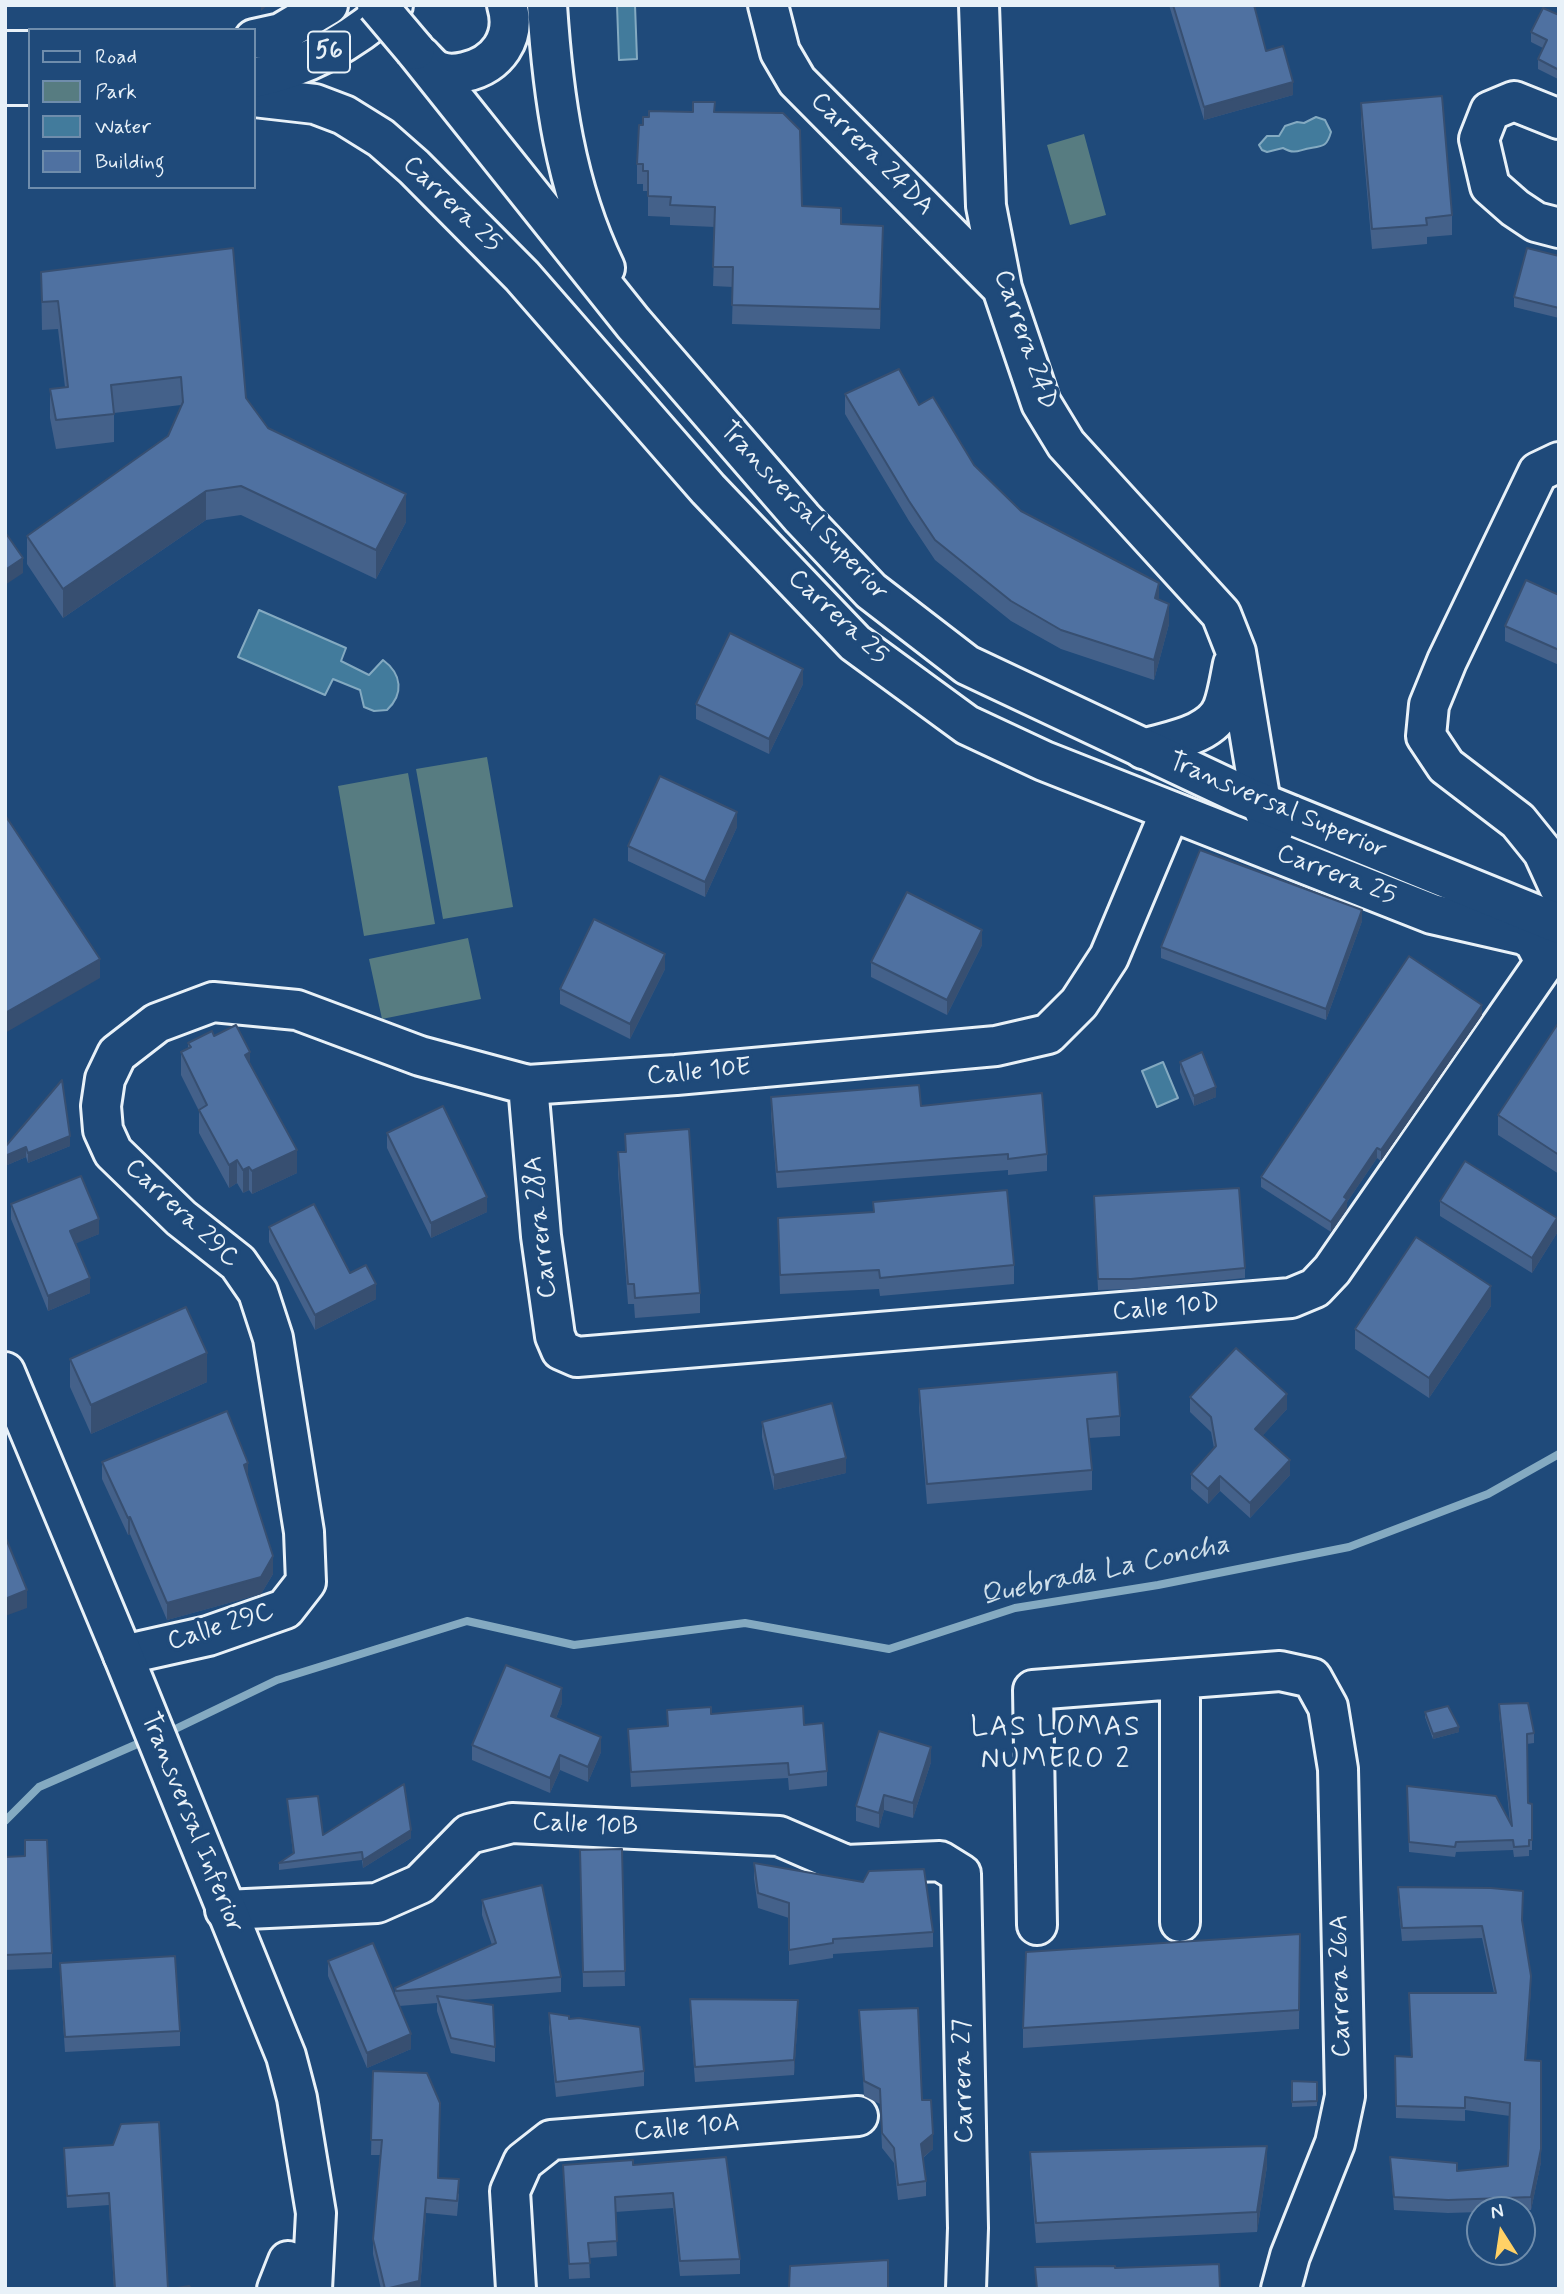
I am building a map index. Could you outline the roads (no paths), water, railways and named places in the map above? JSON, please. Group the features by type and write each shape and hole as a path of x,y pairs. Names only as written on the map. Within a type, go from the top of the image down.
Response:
{"street":[{"name":"56","path":"256,39 281,33 328,5"},
{"name":"Transversal Superior","path":"377,5 633,323 802,518 870,591 967,665 1261,803 1559,925"},
{"name":"56","path":"256,78 284,72 327,53 367,29 393,5"},
{"path":"415,50 435,70 447,74 485,65 495,58 508,38 507,5"},
{"path":"547,5 552,73 567,165 590,236 633,323"},
{"name":"Carrera 24DA","path":"768,5 780,52 797,81 1002,288"},
{"name":"Carrera 24D","path":"979,5 986,206 1002,288 1041,403 1066,444 1221,614 1236,652 1261,803 1284,855"},
{"path":"5,51 28,51"},
{"path":"5,85 28,85"},
{"name":"Carrera 25","path":"256,97 315,104 344,115 381,138 414,167 522,276 708,489 855,643 967,725 1044,761 1432,914 1524,934 1534,941 1545,961"},
{"path":"1559,119 1514,101 1490,111 1479,139 1490,186 1536,222 1559,228"},
{"path":"1559,462 1538,472 1447,661 1429,705 1426,736 1446,766 1518,821 1543,852 1559,887"},
{"path":"1143,749 1195,733 1211,723 1223,709 1236,652"},
{"name":"Calle 10E","path":"117,1054 157,1023 213,1002 297,1010 420,1056 528,1085 676,1075 996,1046 1048,1034 1079,1003 1109,957 1170,812"},
{"name":"Calle 10D","path":"577,1357 1291,1298 1315,1288 1332,1269 1545,961 1559,925"},
{"name":"Carrera 29C","path":"117,1054 106,1079 101,1105 103,1130 113,1152 181,1218 238,1263 258,1292 274,1338 304,1532 306,1582"},
{"name":"Carrera 28A","path":"528,1085 541,1236 555,1336 561,1350 577,1357"},
{"name":"Transversal Inferior","path":"5,1372 286,2056 297,2098 316,2213 290,2282"},
{"name":"Calle 29C","path":"123,1655 208,1636 285,1609 306,1582"},
{"name":"Carrera 26A","path":"1180,1680 1280,1671 1312,1678 1328,1707 1338,1769 1345,2096 1335,2143 1290,2256 1281,2289"},
{"path":"1037,1925 1033,1690 1180,1680 1180,1922"},
{"name":"Calle 10B","path":"225,1910 377,1903 420,1884 469,1834 512,1823 779,1836 846,1865 940,1861 961,1874"},
{"name":"Carrera 27","path":"961,1874 968,2228 966,2289"},
{"path":"290,2282 287,2143 297,2098"},
{"name":"Calle 10A","path":"516,2289 510,2191 523,2162 551,2140 858,2116"}],"water":[{"path":"617,5 635,5 637,59 619,60"},
{"path":"1316,117 1325,120 1331,132 1322,146 1297,151 1283,148 1267,152 1259,145 1267,136 1279,136 1285,126 1304,123"},
{"path":"259,610 346,648 341,661 369,675 383,660 397,678 398,691 392,704 387,710 374,711 364,707 360,690 333,679 325,695 238,657"},
{"path":"1163,1062 1178,1098 1157,1107 1142,1071"}],"waterway":[{"name":"Quebrada La Concha","path":"167,1733 277,1680 467,1621 574,1645 745,1623 889,1649 1015,1608 1158,1585 1349,1547 1488,1494 1559,1454"},
{"name":"Quebrada La Concha","path":"5,1821 39,1787 135,1745"}],"district":[{"name":"LAS LOMAS NUMERO 2","path":"1056,1745"}]}
